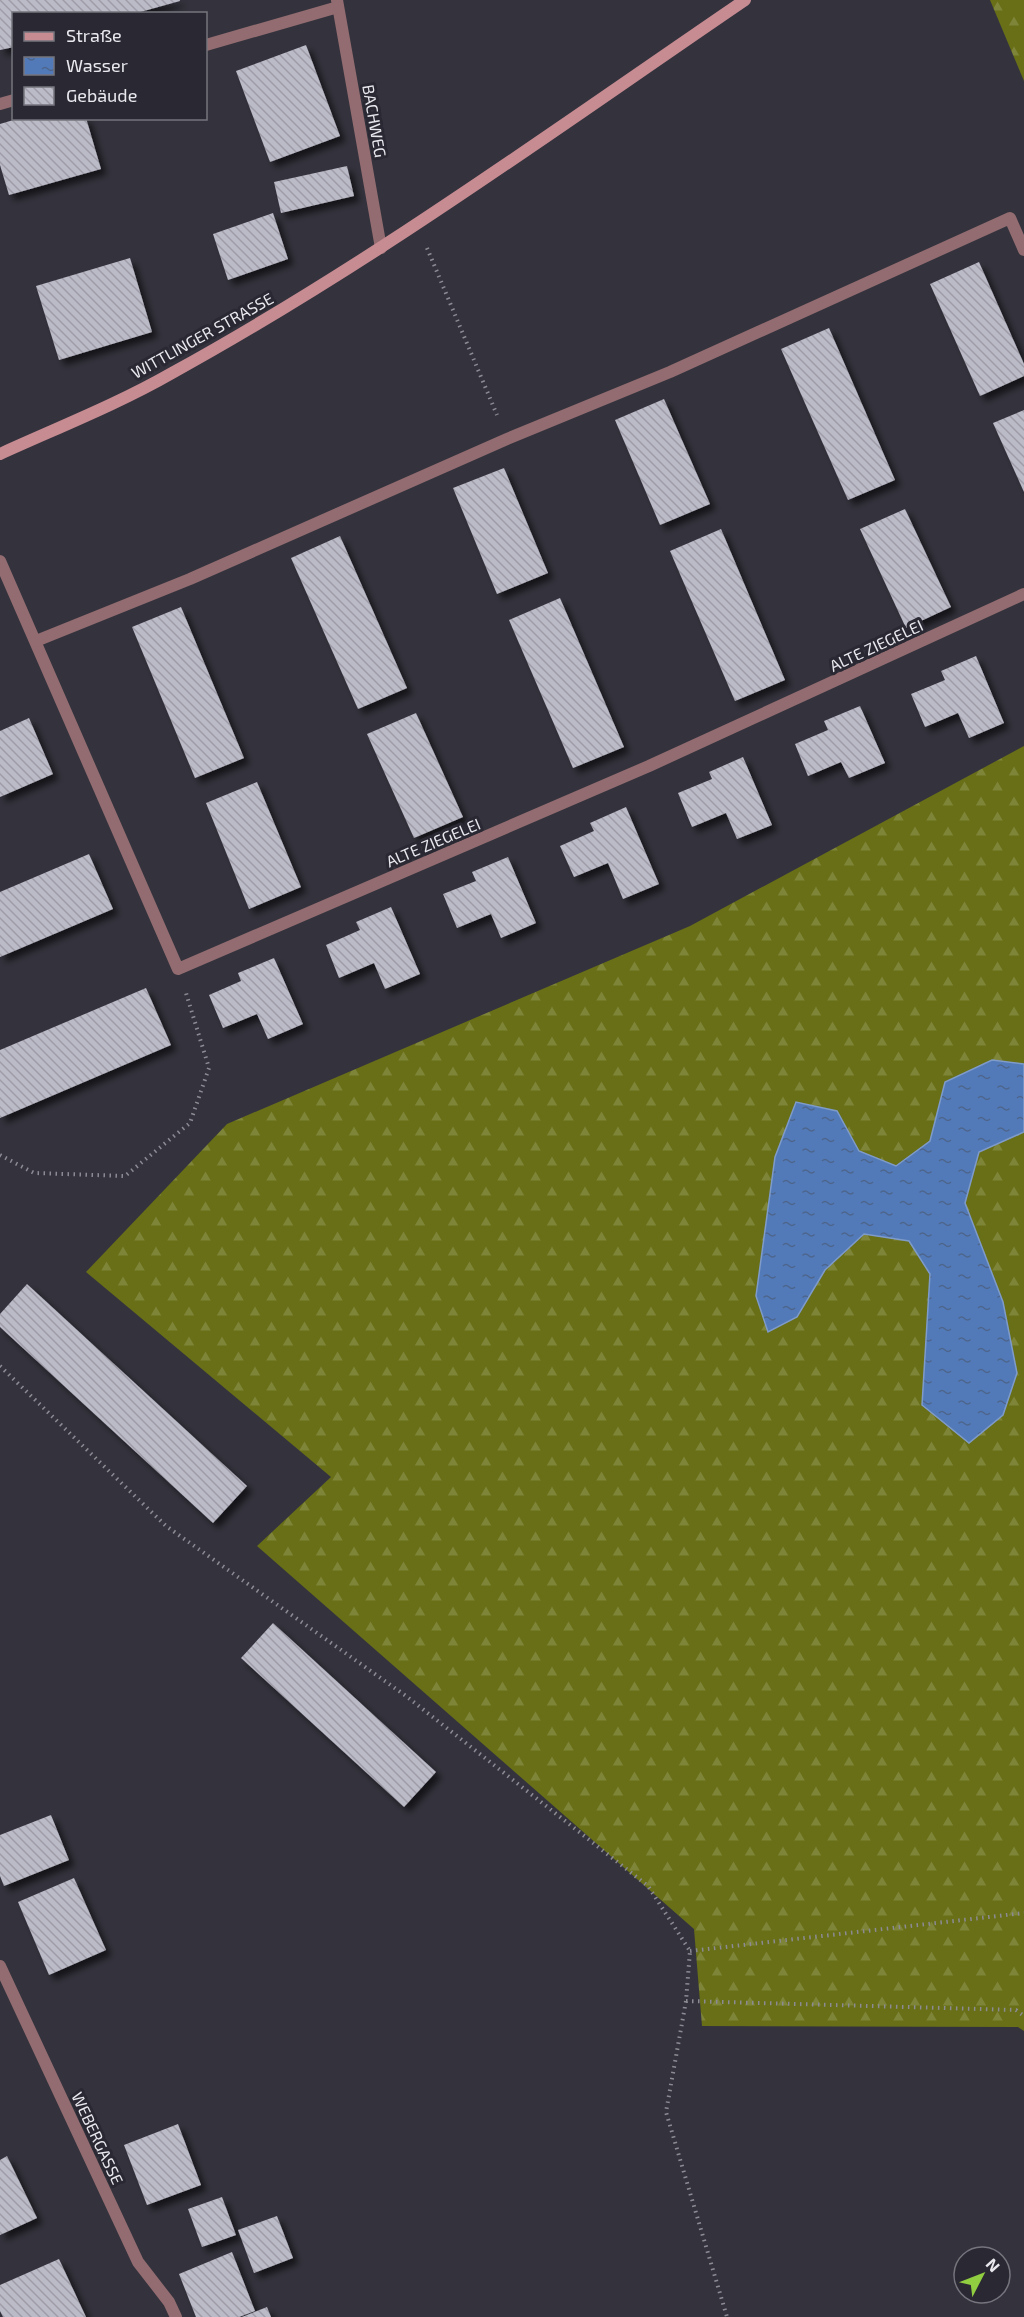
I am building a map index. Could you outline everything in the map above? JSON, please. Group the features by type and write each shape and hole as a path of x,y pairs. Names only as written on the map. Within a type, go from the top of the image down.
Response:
{"main road":[{"name":"WITTLINGER STRASSE","path":"0,454 170,375 381,248 745,0"}],"street":[{"path":"207,45 337,3"},
{"name":"BACHWEG","path":"337,3 381,248"},
{"path":"36,641 190,579 507,439 670,372 1010,218 1024,250"},
{"path":"0,561 178,969"},
{"name":"ALTE ZIEGELEI","path":"178,969 638,771 1024,594"},
{"name":"WEBERGASSE","path":"0,1966 138,2262 169,2302 176,2317"}],"path":[{"path":"417,222 507,439"},
{"path":"0,1155 34,1173 125,1176 190,1123 209,1068 178,969"},
{"path":"0,1366 166,1526 406,1696 648,1886 690,1952 686,2001 666,2112 727,2317"},
{"path":"690,1952 1024,1913"},
{"path":"686,2001 1016,2010 1024,2016"}],"green space":[{"path":"990,0 1024,0 1024,81"},
{"path":"1024,746 1024,1064 992,1060 945,1082 930,1141 896,1166 859,1151 837,1111 756,1296 768,1331 797,1317 825,1270 864,1234 909,1241 930,1274 922,1405 1003,1302 965,1203 979,1152 1024,1132 1024,2031 1018,2027 702,2026 694,1929 257,1546 331,1477 86,1272 227,1124 690,926"}],"water":[{"path":"992,1060 1024,1064 1024,1132 979,1152 965,1203 1003,1302 1017,1373 1003,1415 969,1443 922,1405 930,1274 909,1241 864,1234 825,1270 797,1317 768,1332 756,1296 775,1157 796,1102 837,1111 859,1151 896,1166 930,1141 945,1082"}],"building":[{"path":"0,0 180,0 140,12 12,12 12,47 0,50"},
{"path":"306,45 340,136 270,162 236,71"},
{"path":"13,120 87,120 101,169 9,195 0,165 0,124"},
{"path":"347,166 354,196 281,213 274,182"},
{"path":"273,213 288,259 228,280 213,234"},
{"path":"130,258 152,332 59,360 36,286"},
{"path":"979,262 1024,364 1024,376 980,396 930,284"},
{"path":"829,328 895,480 848,500 781,349"},
{"path":"664,399 710,504 660,525 615,420"},
{"path":"1024,410 1024,492 993,423"},
{"path":"504,468 548,573 497,594 453,488"},
{"path":"905,509 951,607 906,628 860,529"},
{"path":"721,529 785,680 735,701 670,551"},
{"path":"340,536 407,688 358,709 291,558"},
{"path":"560,598 624,747 573,768 509,620"},
{"path":"181,607 244,758 195,778 132,627"},
{"path":"976,656 1004,723 969,738 958,713 925,727 911,694 945,680 941,671"},
{"path":"860,706 885,763 849,778 841,762 808,776 795,744 828,730 824,721"},
{"path":"416,713 463,817 414,838 367,734"},
{"path":"29,718 53,774 0,797 0,731"},
{"path":"743,757 772,825 737,839 726,813 692,827 678,793 712,779 709,772"},
{"path":"257,782 301,887 249,909 206,803"},
{"path":"626,807 659,884 623,899 608,863 574,877 560,846 594,831 590,823"},
{"path":"89,854 113,909 0,957 0,892"},
{"path":"508,857 536,923 501,938 491,914 457,928 443,894 476,881 472,872"},
{"path":"391,907 420,974 385,989 374,963 339,978 326,945 360,930 356,922"},
{"path":"274,958 303,1024 268,1039 257,1014 223,1028 209,995 241,981 238,973"},
{"path":"146,988 171,1045 0,1118 0,1050"},
{"path":"27,1284 247,1486 213,1523 0,1327 0,1314"},
{"path":"273,1623 436,1772 404,1807 241,1658"},
{"path":"51,1815 69,1860 4,1886 0,1876 0,1835"},
{"path":"74,1878 106,1950 49,1975 18,1902"},
{"path":"178,2124 201,2185 147,2205 124,2145"},
{"path":"7,2156 37,2218 0,2235 0,2160"},
{"path":"222,2197 236,2235 202,2247 188,2209"},
{"path":"277,2216 293,2258 254,2273 238,2230"},
{"path":"232,2252 255,2311 239,2317 196,2317 179,2274"},
{"path":"59,2259 86,2317 3,2317 0,2311 0,2285"},
{"path":"267,2307 271,2317 242,2317"}]}
